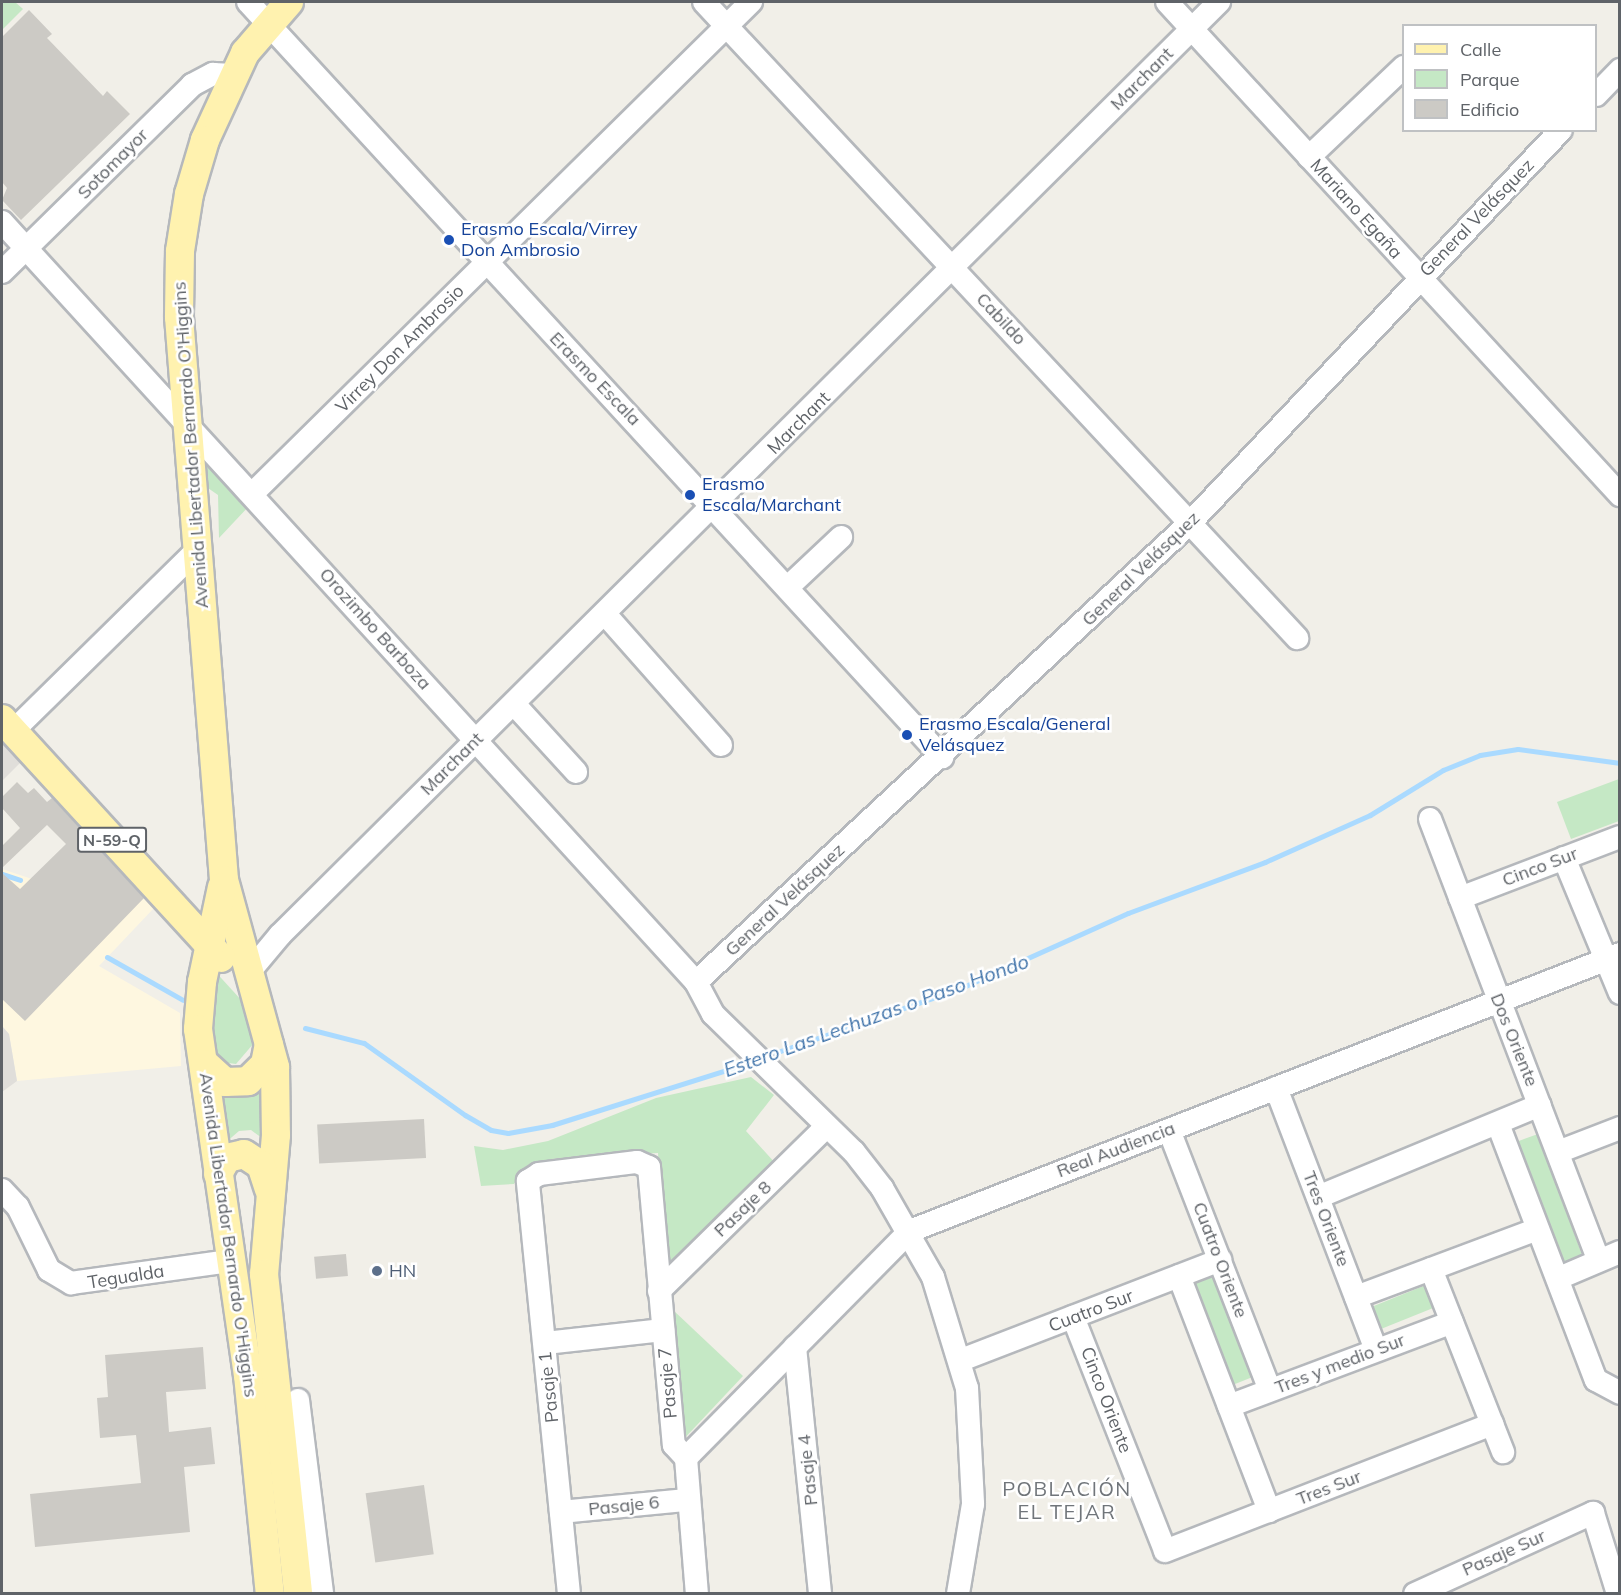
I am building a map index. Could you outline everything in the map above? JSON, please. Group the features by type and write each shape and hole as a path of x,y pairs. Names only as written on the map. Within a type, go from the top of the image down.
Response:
{"main road":[{"name":"Avenida Libertador Bernardo O'Higgins","path":"289,2 268,23 233,75 202,150 180,251 178,317 189,425 196,551 224,879 269,1044 278,1100 264,1274 291,1428 298,1593"},
{"name":"N-59-Q","path":"7,725 212,950"},
{"name":"Avenida Libertador Bernardo O'Higgins","path":"224,879 212,950 200,1002 228,1261 248,1375 270,1593"},
{"path":"212,950 242,981 259,1010"},
{"path":"205,1064 219,1080 248,1081 265,1064 269,1044"},
{"path":"218,1174 227,1158 244,1154 261,1165 269,1190"}],"street":[{"name":"Erasmo Escala","path":"248,2 486,264 716,506 942,757"},
{"name":"Cabildo","path":"704,2 1297,638"},
{"name":"Virrey Don Ambrosio","path":"252,494 751,2"},
{"name":"Mariano Egaña","path":"1167,2 1620,495"},
{"name":"Marchant","path":"250,971 476,740 716,506 1220,2"},
{"path":"1309,157 1402,69"},
{"path":"1597,94 1620,70"},
{"name":"Sotomayor","path":"2,272 192,85 213,74 233,75"},
{"name":"General Velásquez","path":"696,982 942,757 1190,523 1283,429 1419,278 1559,132"},
{"name":"Orozimbo Barboza","path":"2,222 696,982 712,1014 854,1152 910,1231 940,1293 961,1360 974,1474 970,1534 958,1593"},
{"path":"788,587 841,537"},
{"path":"7,725 196,551"},
{"path":"605,614 721,745"},
{"path":"514,704 576,772"},
{"name":"Dos Oriente","path":"1430,819 1598,1260"},
{"name":"Cinco Sur","path":"1460,898 1620,837"},
{"path":"1564,858 1613,956 1620,993"},
{"name":"Real Audiencia","path":"686,1458 910,1231 1613,956"},
{"name":"Tres Oriente","path":"1276,1088 1376,1350"},
{"path":"1318,1197 1540,1105"},
{"path":"1498,1124 1559,1278 1596,1380 1614,1386"},
{"name":"Pasaje 8","path":"659,1291 827,1126"},
{"path":"1558,1152 1620,1128"},
{"name":"Cuatro Oriente","path":"1169,1130 1270,1390"},
{"name":"Pasaje 1","path":"569,1593 528,1180 539,1174 626,1163 649,1167"},
{"name":"Pasaje 7","path":"649,1167 674,1446 686,1458 686,1500 697,1593"},
{"name":"Tegualda","path":"2,1190 18,1207 49,1270 70,1283 228,1261"},
{"path":"1356,1297 1538,1229"},
{"path":"1559,1278 1620,1252"},
{"name":"Cuatro Sur","path":"961,1360 1220,1260"},
{"path":"1431,1269 1503,1452"},
{"path":"1179,1276 1269,1511"},
{"name":"Cinco Oriente","path":"1073,1317 1165,1551"},
{"name":"Tres y medio Sur","path":"1229,1406 1452,1322"},
{"path":"544,1343 663,1330"},
{"name":"Pasaje 4","path":"795,1347 820,1593"},
{"name":"Avenida Libertador Bernardo O'Higgins","path":"298,1400 291,1428 322,1593"},
{"name":"Tres Sur","path":"1165,1551 1492,1424"},
{"name":"Pasaje 6","path":"561,1512 686,1500"},
{"name":"Pasaje Sur","path":"1415,1593 1593,1513 1618,1593"}],"shaded area":[{"path":"2,734 24,759 2,781"},
{"path":"87,831 154,908 99,966 180,1013 181,1066 17,1081 9,1034 2,1026 2,869 35,880"},
{"path":"2,1026 9,1034 17,1081 2,1092"}],"green space":[{"path":"2,2 15,2 23,9 2,30"},
{"path":"203,455 250,505 219,538 218,495 205,486"},
{"path":"1619,779 1619,821 1571,839 1557,802"},
{"path":"212,968 243,1002 254,1043 236,1064 221,1062 213,1050 209,1015"},
{"path":"751,1077 774,1095 746,1131 776,1164 665,1277 658,1153 551,1159 519,1175 514,1184 481,1186 474,1146 503,1150 548,1141 656,1098"},
{"path":"260,1079 262,1138 251,1130 239,1131 225,1143 221,1089"},
{"path":"1538,1134 1585,1262 1560,1271 1514,1143"},
{"path":"1214,1276 1254,1376 1231,1386 1191,1285"},
{"path":"1431,1283 1440,1305 1382,1329 1373,1307"},
{"path":"673,1310 743,1376 680,1443"}],"building":[{"path":"29,10 52,34 47,38 103,96 107,91 130,114 21,220 2,200 7,188 2,182 2,37"},
{"path":"17,782 28,793 34,788 47,802 52,798 144,898 25,1021 2,999 2,873 20,889 66,844 47,825 2,868 2,846 20,828 2,808 2,797"},
{"path":"424,1119 426,1158 319,1164 317,1125"},
{"path":"346,1254 348,1276 316,1279 314,1257"},
{"path":"203,1347 206,1389 166,1392 169,1432 211,1427 215,1464 184,1467 190,1532 35,1547 30,1494 141,1483 136,1435 100,1438 97,1398 108,1397 105,1355"},
{"path":"424,1485 434,1554 375,1563 366,1493"}],"waterway":[{"name":"Estero Las Lechuzas o Paso Hondo","path":"766,1056 961,988 1128,913 1265,862 1370,815 1443,770 1480,755 1518,749 1620,763"},
{"name":"Estero Las Lechuzas o Paso Hondo","path":"2,874 20,880"},
{"name":"Estero Las Lechuzas o Paso Hondo","path":"107,957 183,1000"},
{"name":"Estero Las Lechuzas o Paso Hondo","path":"305,1028 364,1043 465,1115 491,1130 508,1133 552,1125 752,1062"}],"place":[{"name":"Erasmo Escala/Virrey Don Ambrosio","path":"449,240"},
{"name":"Erasmo Escala/Marchant","path":"690,495"},
{"name":"Erasmo Escala/General Velásquez","path":"907,735"},
{"name":"HN","path":"377,1271"}],"district":[{"name":"POBLACIÓN EL TEJAR","path":"1067,1500"}]}
